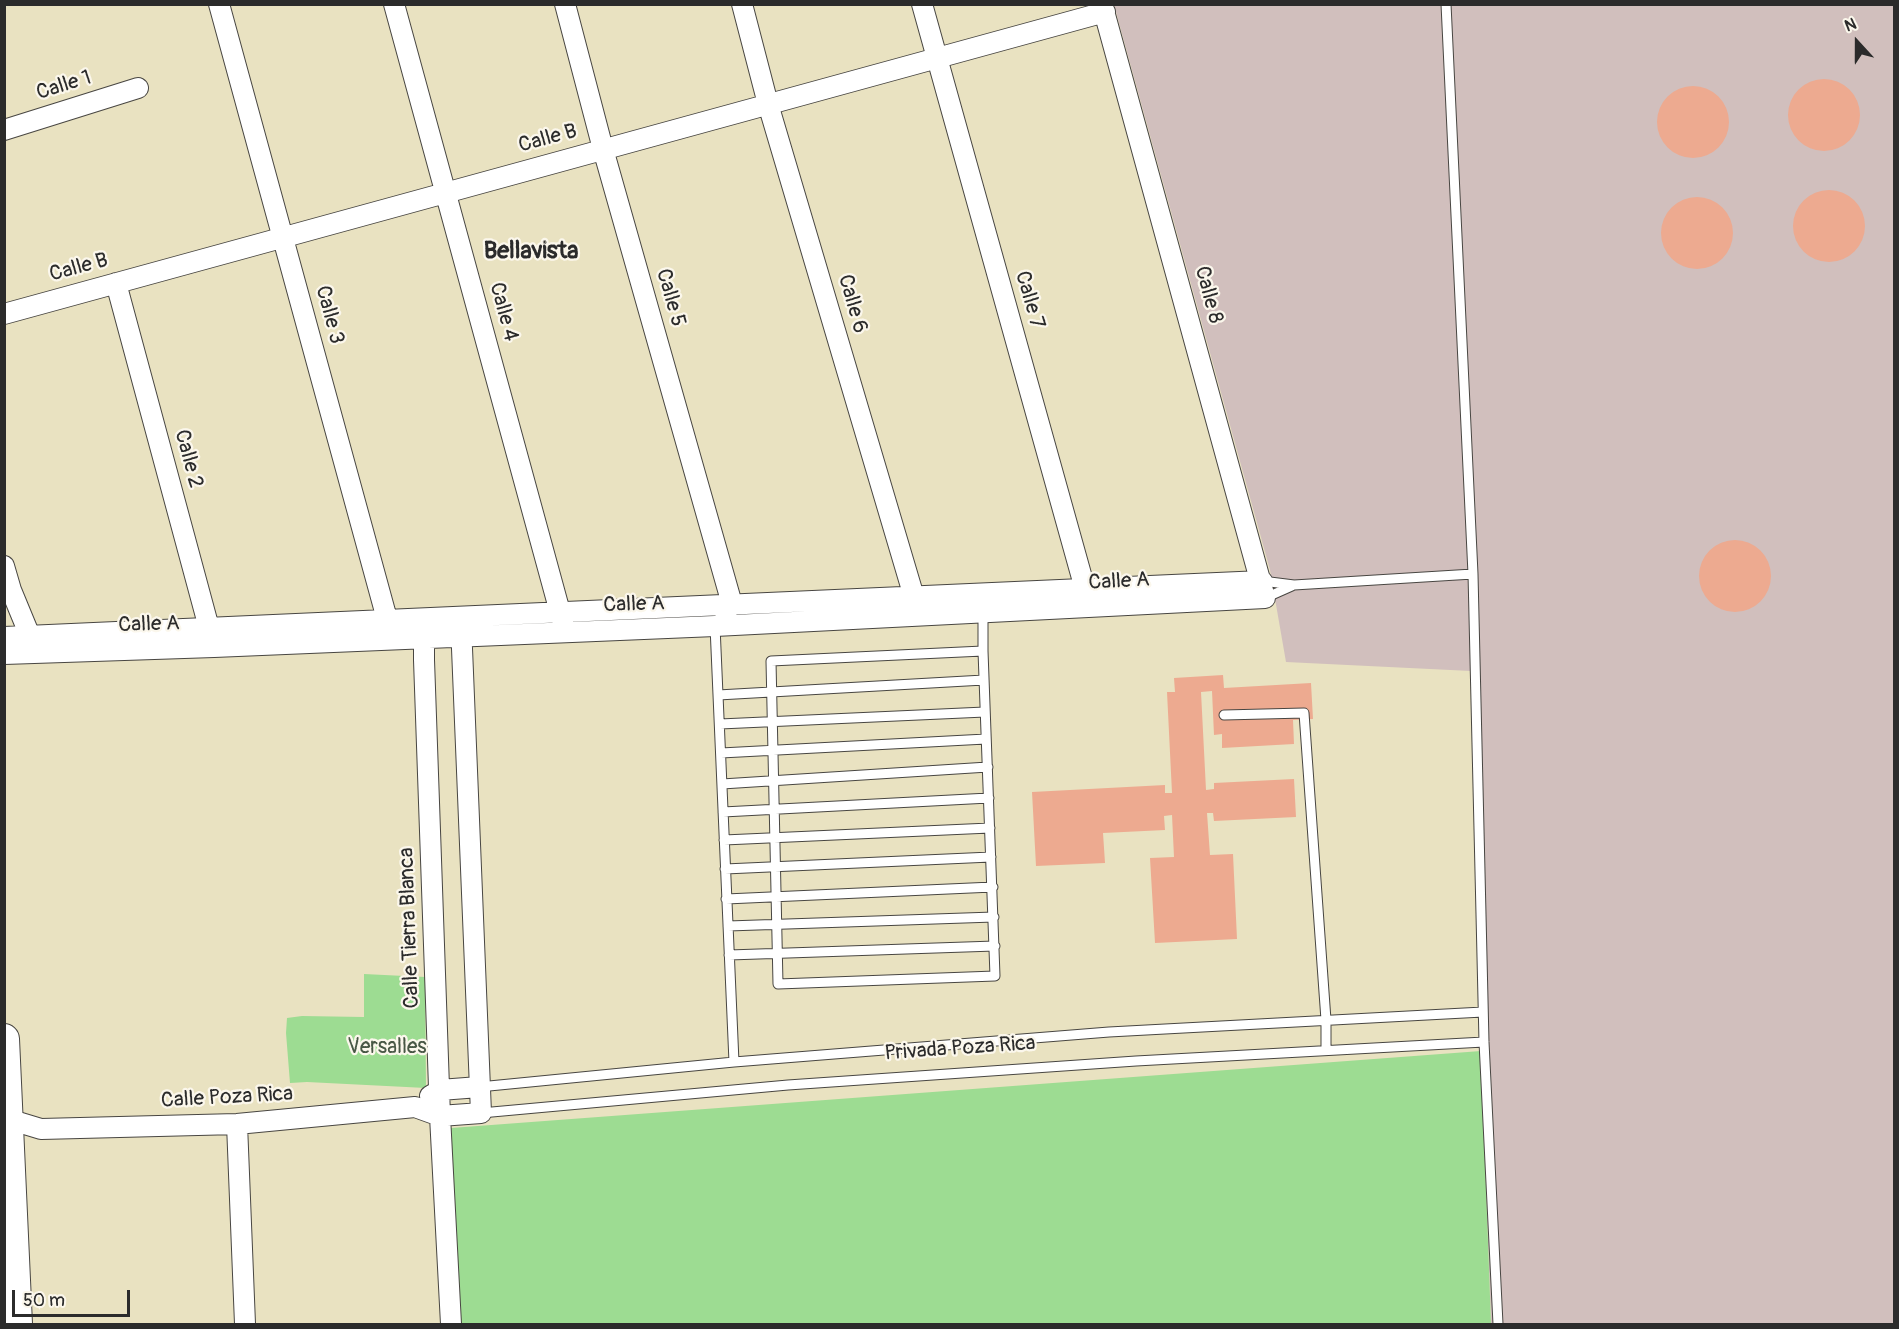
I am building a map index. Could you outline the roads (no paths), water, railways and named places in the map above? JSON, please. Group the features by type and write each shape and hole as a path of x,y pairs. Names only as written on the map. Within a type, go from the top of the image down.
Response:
{"main road":[{"path":"4,1039 17,1324"}],"street":[{"name":"Calle 3","path":"219,4 390,630"},
{"name":"Calle 4","path":"394,4 562,622"},
{"name":"Calle 5","path":"565,4 603,149 732,604"},
{"name":"Calle 6","path":"742,4 768,104 916,606"},
{"name":"Calle 7","path":"922,4 1088,599"},
{"name":"Calle B","path":"4,314 937,58 1104,8"},
{"name":"Calle 8","path":"1104,8 1264,590"},
{"name":"Calle 1","path":"4,130 138,88"},
{"name":"Calle 2","path":"116,283 212,638"},
{"path":"4,566 30,636"},
{"name":"Calle A","path":"4,654 212,638 562,622 715,626 916,606 1264,590"},
{"name":"Calle A","path":"562,622 732,604 916,606"},
{"path":"715,626 732,604"},
{"path":"461,626 480,1113"},
{"name":"Calle Tierra Blanca","path":"424,628 440,1116 451,1324"},
{"name":"Calle A","path":"4,637 212,638"},
{"path":"415,1107 440,1089 479,1088"},
{"name":"Calle Poza Rica","path":"8,1131 237,1124 415,1107 440,1116"},
{"name":"Privada Poza Rica","path":"440,1116 480,1113"},
{"path":"237,1124 245,1324"}],"lane":[{"path":"1446,4 1473,574 1484,1042 1498,1324"},
{"path":"1264,590 1294,585 1473,574"},
{"path":"1264,590 1294,585"},
{"path":"983,603 995,976 778,984 771,661 983,651"},
{"path":"715,626 734,1062"},
{"path":"718,694 984,680"},
{"path":"720,724 985,712"},
{"path":"1224,715 1304,713 1326,1020 1326,1050"},
{"path":"721,753 986,739"},
{"path":"722,784 987,767"},
{"path":"723,812 989,798"},
{"path":"724,840 990,828"},
{"path":"725,869 991,857"},
{"path":"726,899 993,887"},
{"path":"728,926 994,917"},
{"path":"729,955 995,946"},
{"path":"479,1088 734,1062 1109,1032 1484,1012"},
{"name":"Privada Poza Rica","path":"480,1113 788,1085 1136,1061 1484,1042"}],"district":[{"name":"Bellavista","path":"531,252"}],"park label":[{"name":"Versalles","path":"387,1048"}]}
